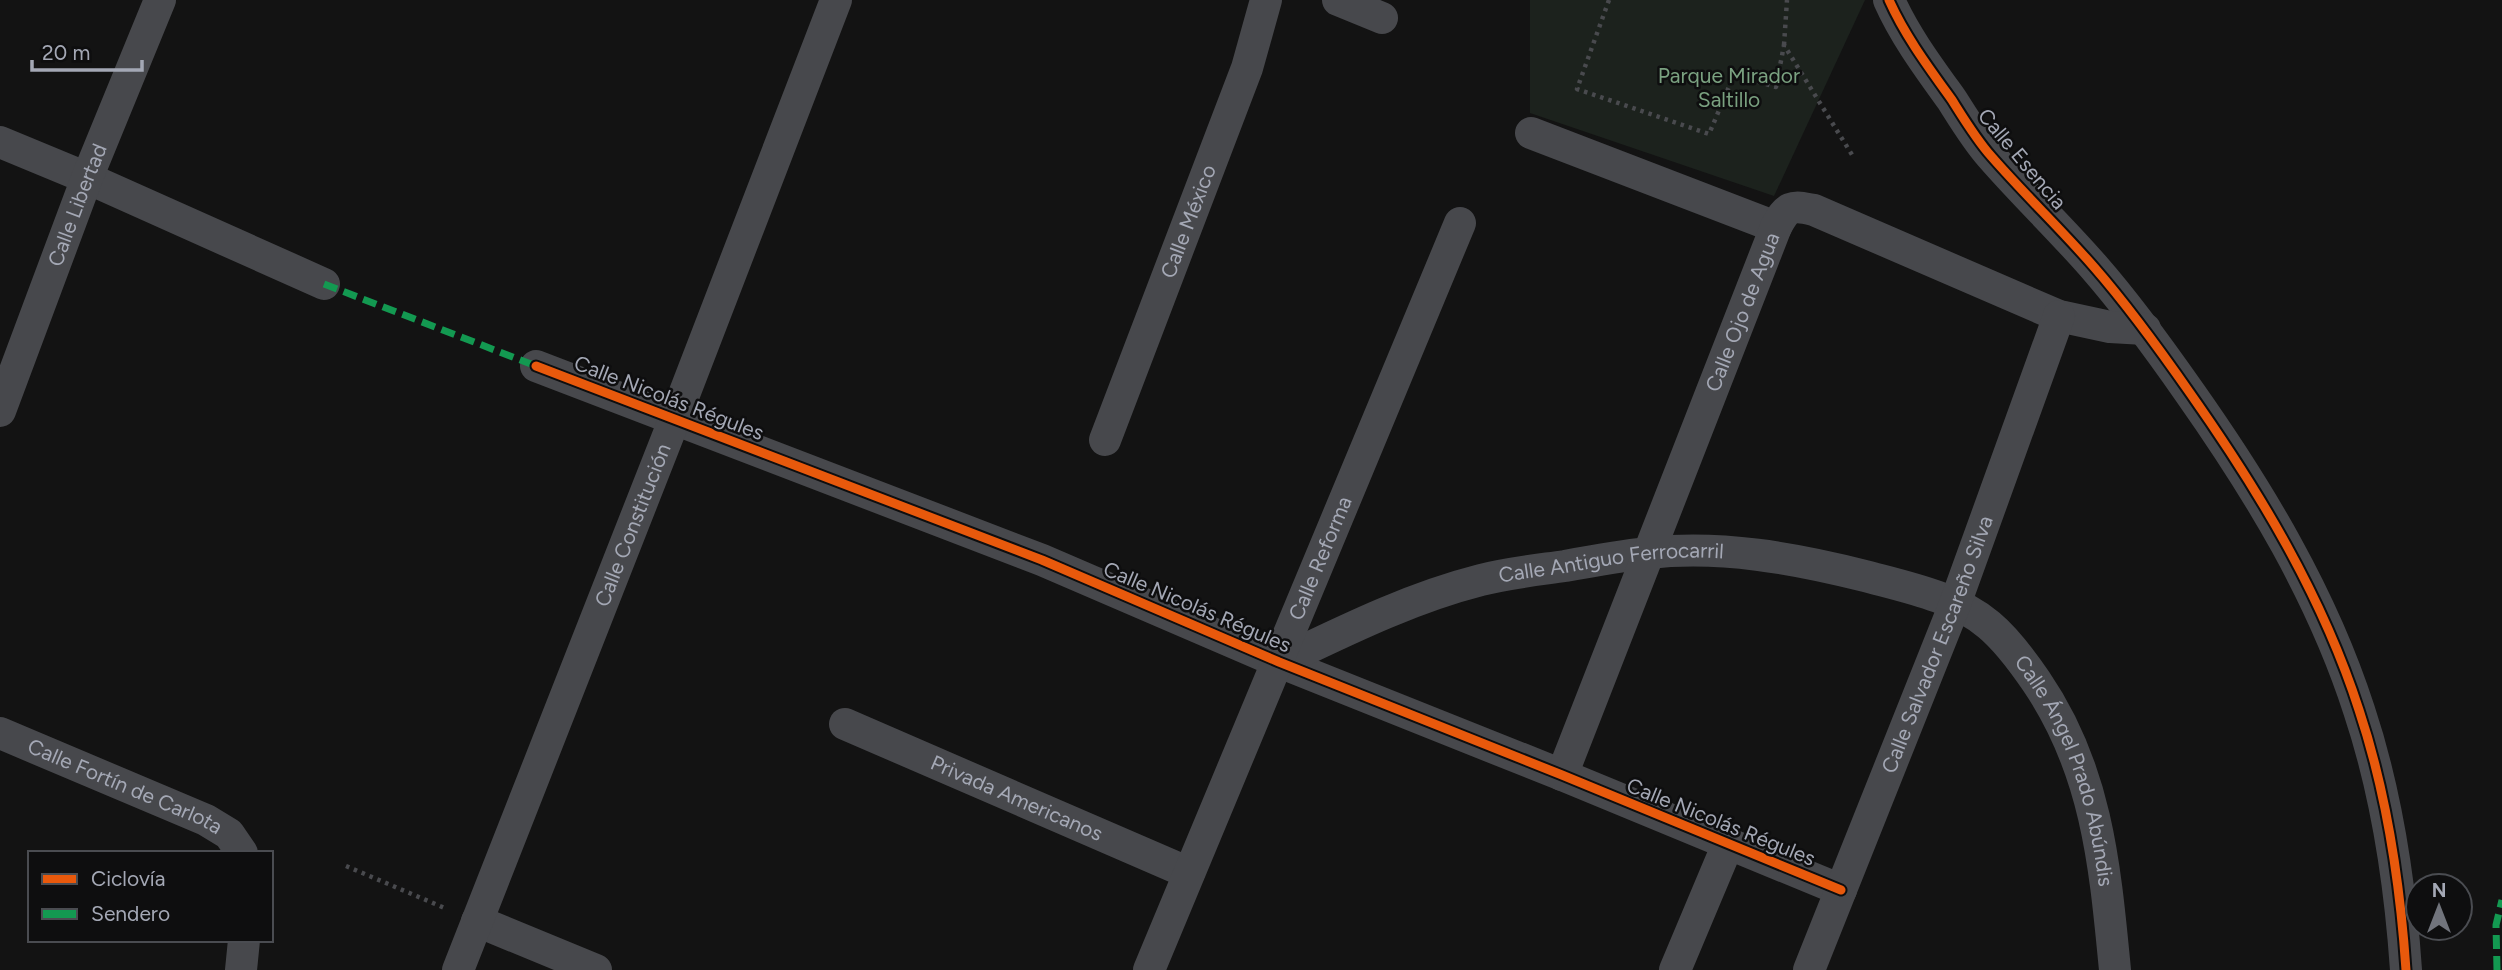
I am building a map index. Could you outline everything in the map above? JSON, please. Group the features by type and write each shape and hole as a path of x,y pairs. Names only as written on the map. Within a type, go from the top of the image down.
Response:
{"street":[{"name":"Calle Libertad","path":"0,411 87,178 160,0"},
{"name":"Calle Constitución","path":"458,970 836,0"},
{"name":"Calle México","path":"1105,440 1247,68 1266,0"},
{"path":"1338,0 1382,18"},
{"name":"Calle Esencia","path":"1889,0 1924,61 1989,154 2094,267 2145,329 2216,430 2266,509 2308,583 2338,650 2360,712 2380,784 2394,852 2406,970"},
{"path":"1531,133 1776,227"},
{"path":"0,142 324,284"},
{"name":"Calle Ojo de Agua","path":"1562,775 1784,211 1797,206 1814,210 2059,316 2110,327 2145,329"},
{"name":"Calle Reforma","path":"1149,970 1460,223"},
{"name":"Calle Salvador Escareño Silva","path":"1809,970 1955,604 2059,316"},
{"name":"Calle Nicolás Régules","path":"536,366 1042,561 1279,662 1840,890"},
{"name":"Calle Antiguo Ferrocarril","path":"1279,662 1377,616 1482,579 1650,552 1710,551 1777,557 1863,576 1955,604"},
{"name":"Calle Ángel Prado Abúndis","path":"1955,604 1989,625 2023,662 2049,700 2070,740 2088,789 2102,850 2115,970"},
{"name":"Privada Americanos","path":"845,724 1189,873"},
{"name":"Calle Fortín de Carlota","path":"0,733 206,820 229,834 241,851"},
{"path":"1675,970 1728,844"},
{"path":"477,921 596,970"},
{"path":"241,970 244,942"}],"path":[{"path":"1609,0 1577,89 1709,134 1734,75 1776,87 1784,45 1787,0"},
{"path":"1784,45 1854,158"},
{"path":"346,866 477,921"}],"green space":[{"name":"Parque Mirador Saltillo","path":"1530,0 1865,0 1774,196 1530,113"}],"marked path":[{"path":"324,284 536,366"},
{"path":"2497,970 2496,925 2502,900"}],"cycle path":[{"path":"1889,0 1918,52 1980,143 2094,267 2156,345 2216,430 2286,545 2327,626 2369,742 2391,838 2406,970"},
{"path":"536,366 1042,560 1279,662 1841,890"}]}
